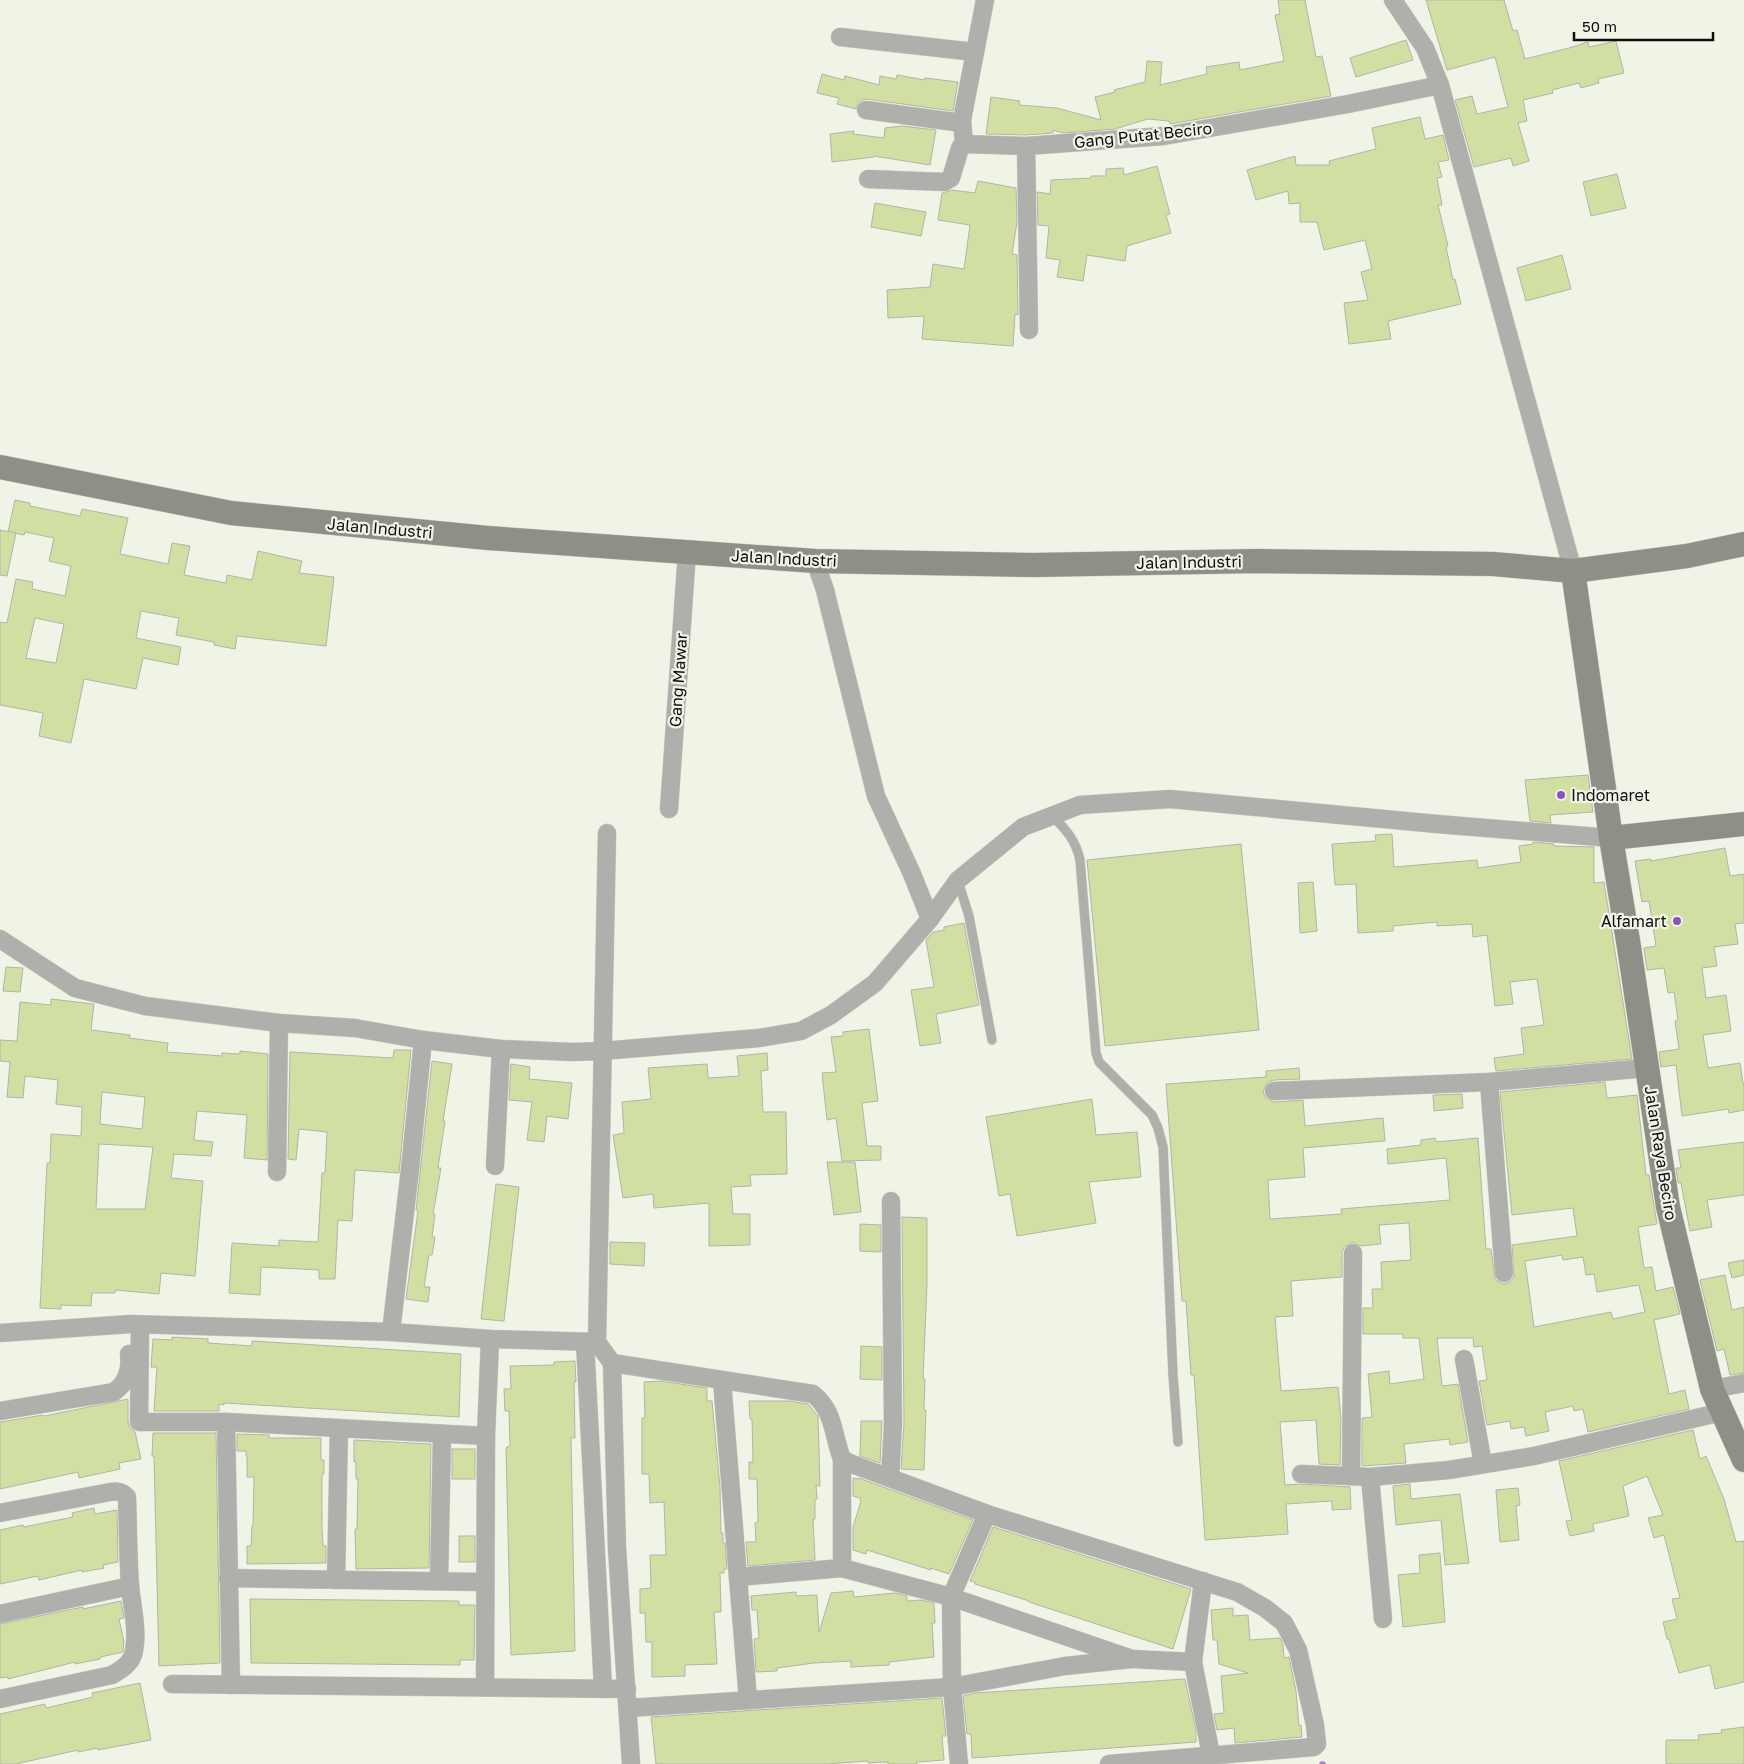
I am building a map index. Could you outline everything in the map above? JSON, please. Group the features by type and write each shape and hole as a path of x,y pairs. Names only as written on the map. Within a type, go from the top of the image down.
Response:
{"street":[{"path":"868,179 944,182 951,178 960,148 964,144 962,123 985,0"},
{"path":"1393,0 1425,48 1440,85 1573,571"},
{"path":"840,37 976,52"},
{"name":"Gang Putat Beciro","path":"964,144 1026,146 1164,136 1348,104 1440,85"},
{"path":"866,110 962,123"},
{"path":"1026,146 1029,330"},
{"name":"Jalan Industri","path":"0,467 231,514 488,538 815,561 1033,565 1258,561 1494,564 1573,571 1687,556 1744,544"},
{"name":"Gang Mawar","path":"669,809 687,552"},
{"path":"815,561 825,590 876,796 912,874 930,919"},
{"name":"Jalan Raya Beciro","path":"1573,571 1610,838 1629,947 1668,1206 1712,1389 1744,1460"},
{"path":"0,939 75,988 145,1006 279,1023 355,1028 423,1040 501,1049 573,1052 602,1051 759,1038 801,1031 831,1015 874,983 930,919 958,880 1023,827 1080,805 1170,800 1610,838 1744,824"},
{"path":"603,1689 591,1342 602,1051 607,833"},
{"path":"278,1172 279,1023"},
{"path":"391,1332 423,1040"},
{"path":"495,1166 501,1049"},
{"path":"1274,1091 1489,1082 1647,1068"},
{"path":"1489,1082 1504,1273"},
{"path":"890,1478 893,1424 891,1201"},
{"path":"1351,1476 1353,1252"},
{"path":"0,1412 114,1392 123,1386 131,1365 132,1325"},
{"path":"132,1325 139,1422 226,1422 486,1436"},
{"path":"0,1334 132,1325 391,1332 490,1339 591,1342 612,1363 813,1394 823,1402 828,1411 842,1459 842,1568"},
{"path":"484,1687 486,1436 490,1339"},
{"path":"1464,1359 1483,1464"},
{"path":"612,1363 617,1548 631,1764"},
{"path":"722,1381 748,1700"},
{"path":"1712,1389 1744,1383"},
{"path":"1301,1474 1370,1477 1449,1470 1534,1456 1722,1412"},
{"path":"226,1422 231,1685"},
{"path":"336,1580 339,1428"},
{"path":"439,1581 442,1434"},
{"path":"842,1459 987,1514 1237,1592 1265,1608 1284,1623 1298,1650 1317,1738 1317,1744 1314,1747 1109,1764"},
{"path":"1370,1477 1383,1619"},
{"path":"0,1514 105,1492 115,1491 124,1493 127,1498 130,1586 135,1638 134,1652 130,1662 112,1675 0,1699"},
{"path":"959,1764 952,1687 951,1597 987,1514"},
{"path":"738,1576 842,1568 951,1597 1132,1659"},
{"path":"228,1578 484,1582"},
{"path":"1203,1581 1193,1662 1211,1755"},
{"path":"0,1614 130,1586"},
{"path":"628,1708 952,1687 1065,1666 1132,1659 1193,1662"},
{"path":"172,1684 626,1689"}],"lane":[{"path":"1052,816 1074,840 1080,860 1094,1034 1099,1062 1152,1115 1163,1147 1173,1374 1178,1442"},
{"path":"958,880 969,916 992,1040"}],"building":[{"path":"1278,0 1305,0 1316,57 1322,56 1331,96 1170,124 1169,121 1148,119 1115,129 1063,133 1053,130 1053,133 1026,135 986,134 991,97 1020,101 1019,105 1057,108 1101,120 1095,97 1145,82 1147,61 1162,62 1160,85 1207,74 1206,67 1239,62 1240,70 1284,61 1275,15 1280,14"},
{"path":"1426,0 1504,0 1513,31 1517,30 1525,59 1588,42 1589,47 1616,41 1624,73 1598,79 1599,83 1581,88 1579,83 1552,90 1553,93 1523,100 1527,121 1518,123 1529,161 1513,166 1511,158 1474,167 1455,100 1472,96 1477,114 1508,107 1495,57 1447,70"},
{"path":"1406,40 1413,60 1356,77 1350,58"},
{"path":"822,74 844,80 845,76 879,85 880,76 896,79 897,75 925,80 925,78 958,82 953,111 867,99 858,103 856,109 837,104 839,98 817,93"},
{"path":"1420,117 1425,139 1443,135 1449,160 1438,162 1442,177 1437,178 1442,205 1438,205 1448,246 1446,247 1453,280 1455,279 1461,304 1388,321 1391,339 1349,344 1344,303 1368,300 1361,272 1372,269 1365,240 1324,250 1317,222 1300,222 1300,203 1289,204 1288,191 1256,200 1247,170 1295,156 1296,165 1330,165 1329,161 1376,149 1372,128"},
{"path":"902,126 936,130 930,165 874,156 832,162 830,134 854,131 853,134 884,138 885,128"},
{"path":"1157,166 1170,214 1166,215 1171,233 1127,246 1125,261 1087,255 1083,281 1057,277 1060,260 1046,258 1049,226 1038,225 1037,192 1050,194 1051,180 1106,176 1106,169 1123,168 1124,175"},
{"path":"1617,174 1626,208 1591,216 1583,182"},
{"path":"978,181 1016,188 1017,222 1012,254 1017,255 1018,315 1015,314 1013,346 922,339 924,316 888,318 887,290 930,287 933,264 964,269 970,225 938,220 942,193 952,190 975,193"},
{"path":"875,203 926,212 921,236 871,227"},
{"path":"1562,255 1571,289 1526,301 1517,268"},
{"path":"15,500 30,503 30,506 80,516 82,509 128,518 120,554 168,564 172,543 190,546 184,575 226,583 227,575 252,580 258,551 302,561 299,573 334,577 326,646 237,636 235,649 214,645 214,642 176,635 179,618 141,611 136,638 181,647 178,665 143,658 136,689 84,679 71,743 39,736 43,713 0,705 0,622 7,623 16,579 33,582 32,589 65,596 71,566 49,561 54,538 25,532 24,535 8,532","holes":["35,618 64,624 56,663 26,658"]},
{"path":"0,530 16,533 7,576 0,575"},
{"name":"Indomaret","path":"1588,775 1593,812 1550,815 1551,823 1530,821 1525,780"},
{"path":"1392,834 1394,867 1477,860 1478,868 1521,862 1519,846 1533,844 1533,842 1554,844 1554,846 1594,847 1594,883 1604,882 1632,1059 1496,1071 1494,1058 1524,1054 1521,1028 1544,1025 1537,979 1510,982 1513,1004 1495,1006 1487,935 1473,937 1472,924 1437,926 1437,922 1393,926 1393,931 1358,933 1356,884 1335,885 1332,844 1376,841 1375,835"},
{"path":"1241,844 1259,1030 1105,1046 1087,860"},
{"path":"1725,848 1730,876 1744,874 1744,923 1735,924 1738,944 1714,947 1717,966 1702,968 1706,998 1726,995 1731,1031 1703,1035 1708,1068 1740,1063 1744,1083 1744,1110 1729,1113 1728,1109 1682,1116 1676,1065 1661,1067 1659,1052 1679,1049 1675,1021 1678,1020 1674,992 1668,993 1664,968 1647,970 1644,948 1656,946 1649,901 1642,902 1635,861 1651,859 1651,861"},
{"path":"1313,882 1317,931 1300,933 1298,883"},
{"path":"964,923 979,1005 936,1014 941,1043 920,1046 911,990 934,987 926,940 933,932 944,930 944,927"},
{"path":"6,967 23,968 20,992 3,991"},
{"path":"51,999 94,1004 91,1030 130,1035 129,1038 168,1043 167,1052 222,1056 222,1053 240,1054 240,1051 268,1054 267,1160 244,1158 247,1115 197,1111 194,1140 213,1142 211,1156 174,1154 171,1178 203,1181 195,1276 161,1273 159,1294 115,1290 115,1293 92,1293 91,1306 61,1305 61,1309 40,1308 47,1163 50,1163 51,1134 81,1136 82,1107 56,1104 58,1080 25,1076 23,1098 7,1097 10,1062 0,1061 0,1040 17,1041 20,1002 51,1005","holes":["102,1092 145,1097 142,1129 100,1124","99,1144 153,1147 145,1209 96,1209"]},
{"path":"869,1029 878,1101 862,1103 867,1146 881,1146 881,1160 842,1161 836,1118 827,1120 822,1073 836,1072 831,1037 843,1036 843,1032"},
{"path":"394,1050 411,1050 399,1173 355,1170 352,1221 338,1220 335,1279 319,1279 319,1270 261,1267 260,1295 229,1293 232,1243 279,1246 279,1240 318,1242 322,1173 325,1173 327,1132 299,1129 296,1160 288,1159 290,1052 393,1058"},
{"path":"767,1053 768,1070 761,1071 763,1112 786,1112 787,1174 750,1175 751,1186 731,1187 733,1214 750,1214 750,1245 709,1246 709,1203 654,1208 653,1194 623,1198 613,1135 624,1133 622,1102 651,1099 648,1068 707,1064 708,1078 739,1076 737,1056"},
{"path":"432,1061 452,1064 438,1168 441,1168 433,1214 435,1214 432,1237 435,1237 432,1255 429,1255 424,1287 430,1287 428,1302 406,1299 418,1211 416,1210"},
{"path":"511,1064 530,1067 529,1079 572,1083 568,1119 547,1116 544,1142 527,1140 532,1102 509,1100"},
{"path":"1299,1068 1300,1079 1274,1080 1268,1082 1263,1091 1265,1097 1274,1102 1303,1100 1305,1126 1383,1118 1385,1141 1303,1148 1305,1177 1268,1180 1270,1219 1342,1214 1341,1209 1450,1200 1446,1158 1388,1164 1387,1149 1421,1145 1421,1140 1435,1138 1436,1142 1478,1138 1486,1249 1491,1249 1495,1279 1504,1284 1510,1282 1514,1277 1512,1245 1577,1236 1573,1208 1512,1215 1500,1092 1605,1082 1607,1098 1637,1095 1646,1175 1649,1175 1657,1224 1638,1227 1644,1268 1652,1267 1656,1291 1673,1287 1680,1314 1654,1320 1669,1394 1685,1390 1689,1409 1588,1432 1583,1409 1574,1411 1573,1406 1545,1412 1549,1431 1526,1436 1524,1427 1511,1429 1510,1421 1487,1425 1479,1381 1487,1380 1482,1346 1474,1347 1473,1338 1437,1338 1442,1386 1458,1384 1468,1442 1450,1445 1449,1439 1404,1444 1406,1463 1362,1466 1362,1418 1372,1417 1368,1374 1389,1371 1390,1384 1424,1379 1419,1338 1403,1338 1403,1334 1363,1334 1363,1308 1373,1308 1372,1289 1382,1289 1381,1262 1411,1260 1409,1223 1379,1225 1381,1244 1360,1246 1353,1242 1344,1247 1342,1253 1342,1277 1291,1281 1293,1316 1275,1317 1281,1391 1338,1387 1341,1419 1340,1465 1319,1464 1316,1420 1280,1422 1285,1485 1350,1487 1351,1509 1332,1510 1332,1501 1286,1504 1288,1534 1205,1540 1194,1375 1191,1375 1186,1301 1182,1301 1166,1084 1266,1077 1266,1071","holes":["1562,1255 1563,1260 1583,1257 1586,1275 1594,1274 1597,1292 1639,1285 1645,1312 1613,1319 1611,1312 1534,1327 1525,1261"]},
{"path":"1462,1094 1463,1108 1434,1111 1433,1095"},
{"path":"1092,1099 1096,1135 1137,1132 1141,1177 1089,1182 1096,1223 1017,1236 1010,1194 999,1196 986,1117"},
{"path":"1744,1142 1744,1195 1707,1200 1712,1227 1690,1231 1681,1183 1678,1183 1676,1168 1681,1168 1678,1150"},
{"path":"827,1162 855,1162 861,1212 834,1215"},
{"path":"496,1184 519,1187 504,1321 481,1319"},
{"path":"902,1217 927,1218 927,1284 923,1379 925,1379 924,1410 926,1410 924,1470 901,1469 904,1424"},
{"path":"860,1224 881,1225 881,1252 860,1251"},
{"path":"610,1242 645,1243 644,1266 610,1264"},
{"path":"1744,1260 1744,1275 1732,1278 1728,1263"},
{"path":"1725,1275 1732,1310 1744,1307 1744,1373 1730,1375 1724,1349 1717,1351 1700,1280"},
{"path":"172,1337 208,1339 208,1343 252,1346 252,1341 461,1354 459,1417 224,1403 224,1405 219,1404 219,1411 154,1411 157,1367 151,1367 153,1339 172,1340"},
{"path":"861,1346 882,1347 882,1380 860,1379"},
{"path":"575,1361 575,1438 571,1438 575,1651 511,1655 506,1449 510,1446 509,1411 505,1411 504,1389 511,1389 510,1366 554,1365 554,1362"},
{"path":"660,1381 707,1388 707,1401 712,1401 720,1487 721,1533 723,1533 723,1543 725,1543 727,1569 724,1569 724,1573 720,1573 721,1612 714,1612 717,1664 685,1665 685,1676 652,1677 652,1642 646,1642 645,1613 640,1613 640,1589 651,1588 650,1555 666,1555 664,1502 650,1503 649,1474 642,1474 642,1418 645,1418 644,1382"},
{"path":"128,1399 128,1422 130,1428 135,1432 141,1459 119,1463 120,1469 79,1478 78,1472 0,1489 0,1422 44,1416"},
{"path":"749,1401 789,1401 808,1404 818,1416 820,1486 816,1485 817,1499 815,1499 815,1519 813,1519 815,1560 748,1566 746,1542 756,1542 755,1523 758,1522 757,1479 749,1479 749,1462 753,1462 752,1419 750,1419"},
{"path":"861,1421 882,1421 880,1463 860,1456"},
{"path":"1693,1430 1700,1459 1706,1456 1724,1499 1736,1542 1744,1541 1744,1682 1715,1689 1710,1665 1679,1673 1669,1639 1667,1639 1663,1622 1677,1619 1672,1599 1680,1598 1664,1535 1654,1538 1648,1518 1663,1515 1647,1476 1623,1486 1629,1516 1593,1524 1594,1531 1570,1536 1566,1521 1572,1520 1559,1461"},
{"path":"153,1433 216,1433 220,1663 159,1666 154,1456 152,1456"},
{"path":"237,1434 269,1435 269,1438 321,1438 321,1460 324,1460 324,1474 322,1474 322,1528 323,1546 326,1546 326,1563 247,1564 247,1546 251,1546 253,1526 254,1477 247,1477 246,1451 237,1451"},
{"path":"354,1440 431,1444 429,1568 356,1569 355,1529 357,1529 358,1479 356,1479 356,1462 354,1462"},
{"path":"452,1449 475,1449 475,1479 452,1479"},
{"path":"853,1478 859,1478 973,1520 949,1574 867,1550 866,1554 853,1550 853,1527 861,1501 860,1498 853,1496"},
{"path":"1410,1484 1411,1499 1460,1494 1469,1563 1445,1565 1441,1520 1396,1525 1393,1486"},
{"path":"1518,1488 1520,1505 1516,1506 1519,1540 1500,1542 1496,1490"},
{"path":"94,1508 95,1514 117,1510 118,1562 103,1565 104,1568 82,1572 82,1570 39,1580 38,1576 0,1584 0,1530 73,1517 72,1513"},
{"path":"993,1527 1191,1589 1173,1649 970,1581"},
{"path":"459,1536 475,1536 475,1562 459,1562"},
{"path":"1440,1553 1445,1622 1403,1627 1398,1575 1420,1573 1419,1555"},
{"path":"853,1591 854,1597 895,1593 907,1596 907,1601 921,1600 934,1603 935,1623 932,1623 934,1657 889,1662 889,1665 851,1667 851,1661 814,1663 777,1668 777,1671 756,1672 754,1639 759,1638 757,1610 752,1610 751,1596 796,1592 796,1596 817,1595 819,1632 831,1593"},
{"path":"250,1599 459,1601 459,1605 475,1605 474,1660 460,1660 460,1665 251,1663"},
{"path":"121,1601 124,1618 119,1619 124,1642 123,1652 100,1657 100,1659 75,1664 75,1662 8,1679 8,1677 0,1678 0,1624"},
{"path":"1233,1608 1233,1616 1248,1615 1250,1640 1280,1638 1283,1645 1284,1658 1289,1657 1302,1737 1235,1743 1234,1728 1217,1730 1214,1714 1224,1713 1221,1676 1248,1673 1219,1664 1217,1640 1213,1640 1211,1610"},
{"path":"1185,1679 1196,1731 1196,1742 972,1758 971,1734 967,1734 963,1696 976,1693"},
{"path":"140,1683 151,1740 98,1750 98,1748 78,1752 78,1750 16,1764 0,1764 0,1714 45,1704 46,1708 93,1697 92,1693"},
{"path":"942,1698 946,1736 942,1736 944,1760 917,1762 917,1764 868,1763 868,1761 827,1764 656,1764 651,1717"},
{"path":"1744,1727 1744,1764 1666,1764 1666,1740 1699,1740 1698,1735 1722,1733 1721,1730"}],"place":[{"name":"Indomaret","path":"1561,795"},
{"name":"Alfamart","path":"1677,921"}]}
